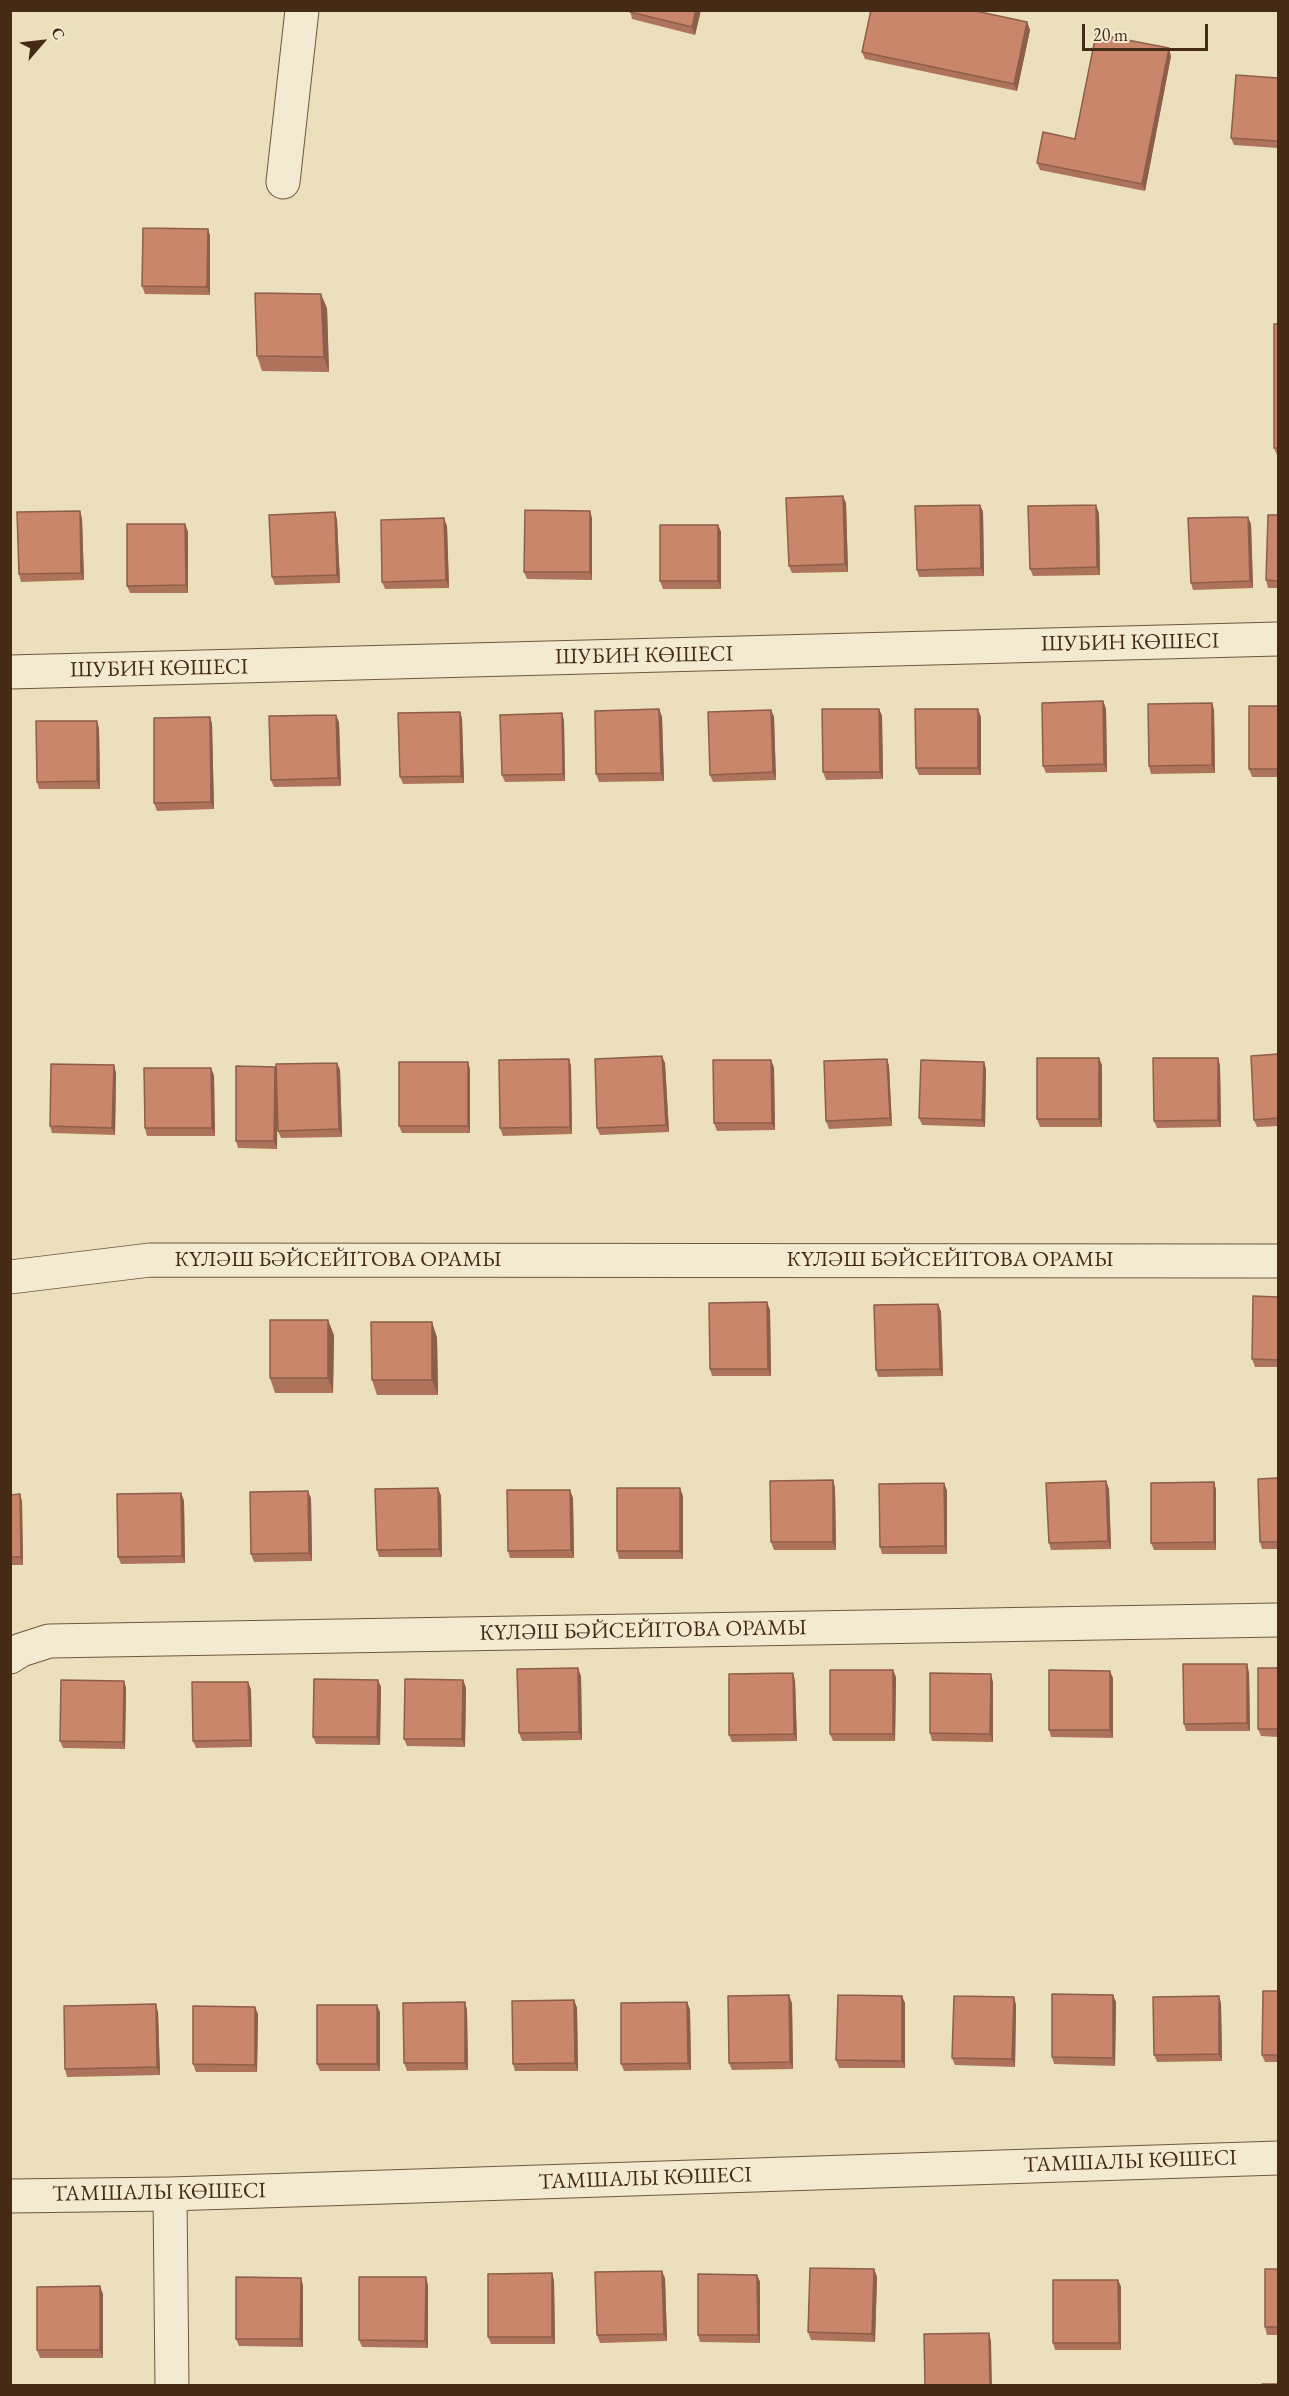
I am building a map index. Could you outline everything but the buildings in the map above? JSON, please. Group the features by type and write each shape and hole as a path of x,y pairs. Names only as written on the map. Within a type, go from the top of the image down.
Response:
{"street":[{"path":"283,182 302,10"},
{"name":"ШУБИН КӨШЕСІ","path":"10,672 1278,639"},
{"name":"КҮЛӘШ БӘЙСЕЙІТОВА ОРАМЫ","path":"10,1277 150,1260 1278,1261"},
{"name":"КҮЛӘШ БӘЙСЕЙІТОВА ОРАМЫ","path":"10,1657 21,1650 49,1641 1278,1620"},
{"name":"ТАМШАЛЫ КӨШЕСІ","path":"10,2196 171,2194 1278,2158"},
{"path":"171,2194 172,2385"}]}
